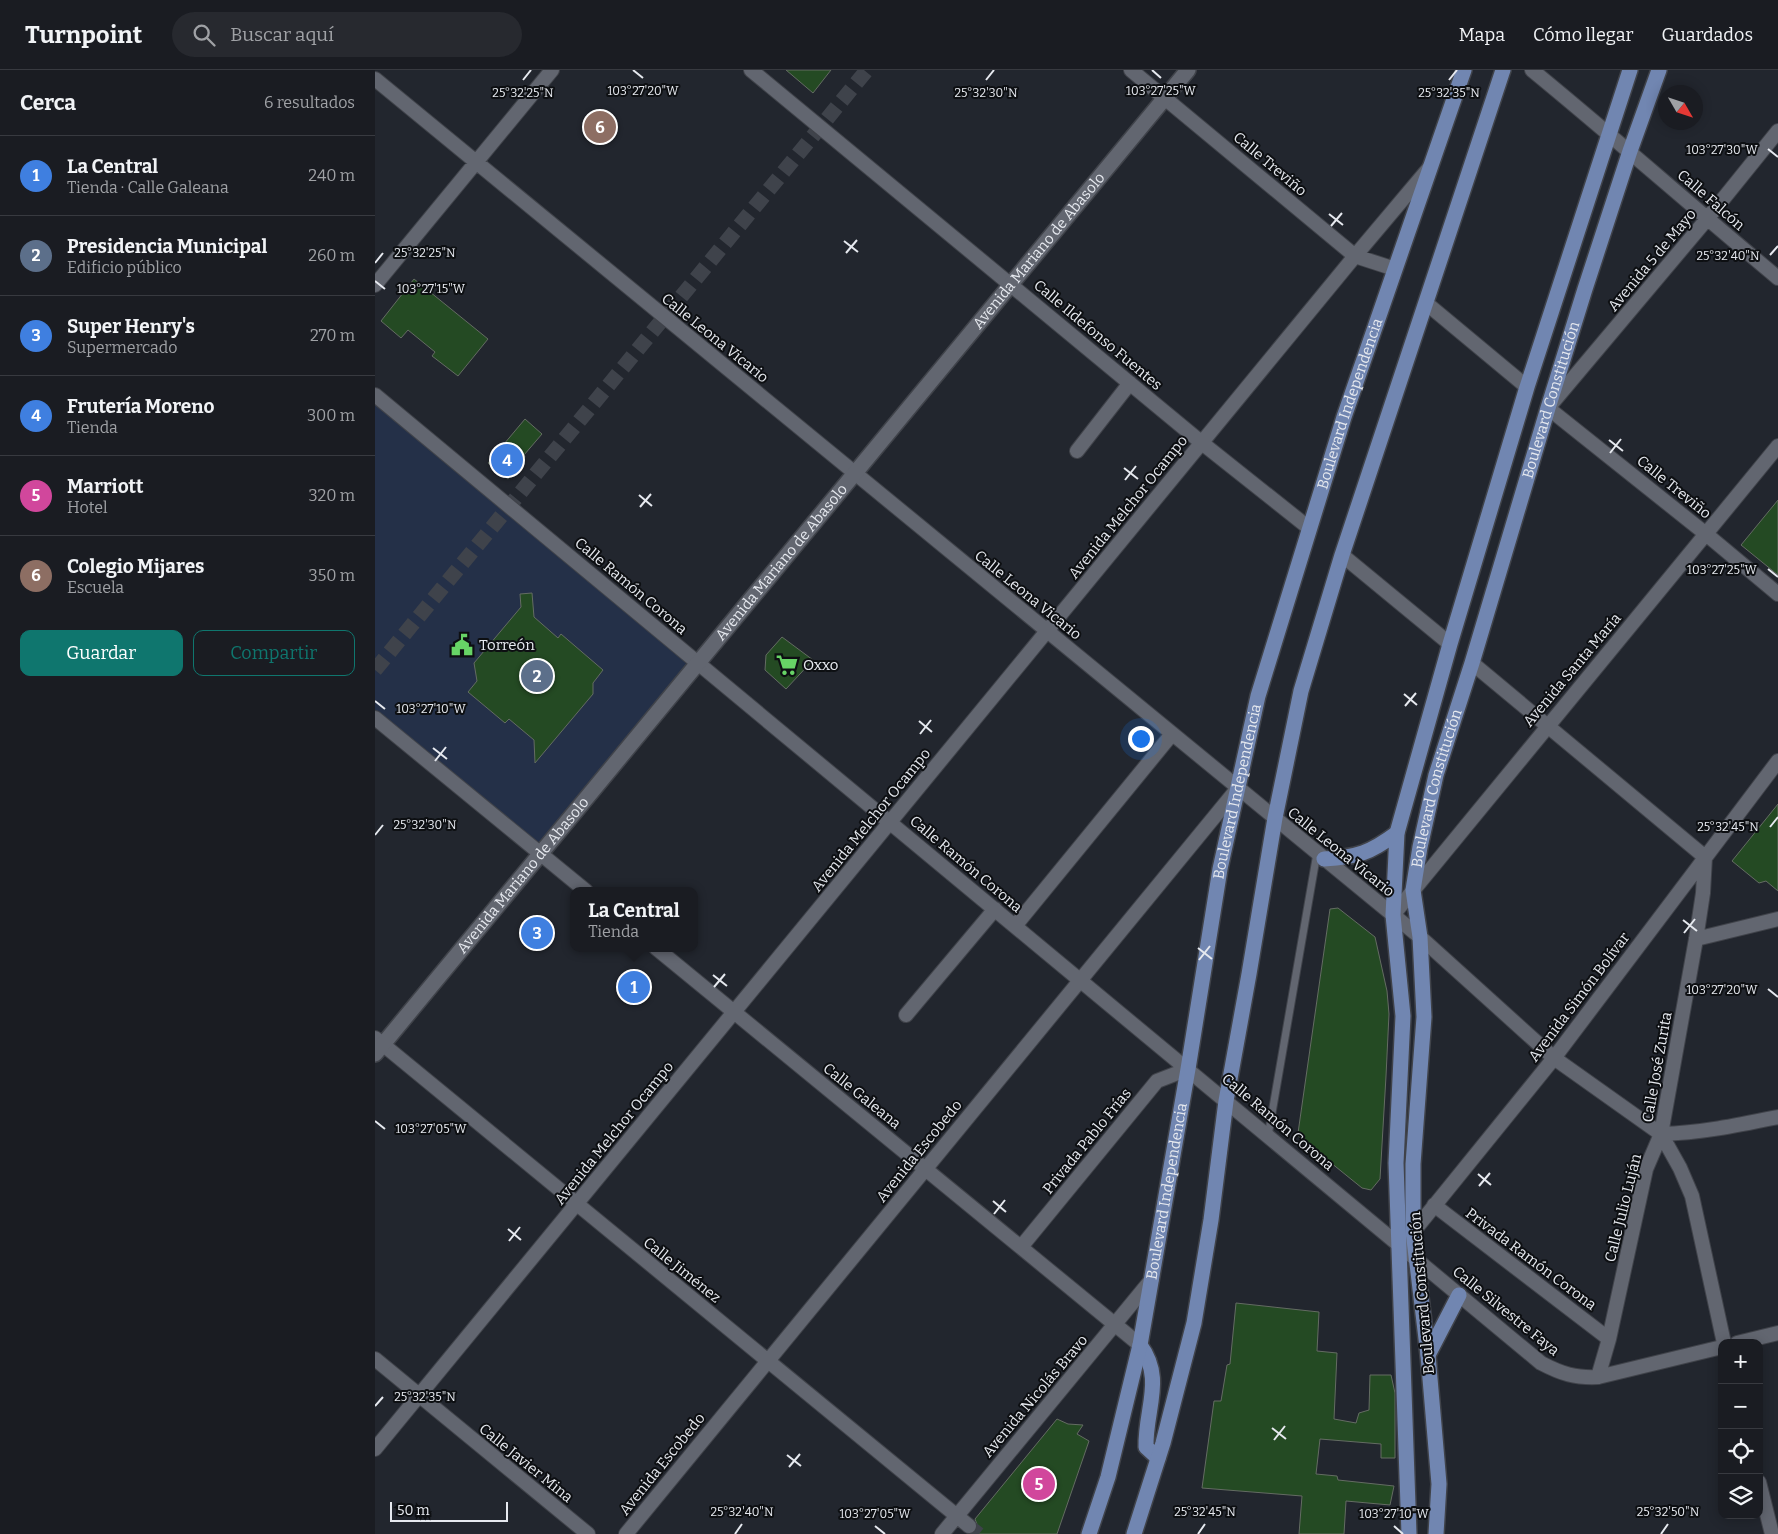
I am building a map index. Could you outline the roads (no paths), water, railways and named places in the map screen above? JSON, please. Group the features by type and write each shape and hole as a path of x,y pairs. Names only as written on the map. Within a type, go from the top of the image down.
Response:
{"main road":[{"name":"Boulevard Independencia","path":"1089,1534 1108,1477 1140,1346 1153,1279 1220,868 1258,696 1344,417 1464,70"},
{"path":"1134,1534 1158,1458 1194,1323 1211,1220 1226,1101 1275,818 1301,690 1342,555 1503,70"},
{"name":"Boulevard Constitución","path":"1409,1534 1397,1243 1396,1163 1403,1016 1393,915 1397,833 1450,644 1527,387 1630,70"},
{"name":"Boulevard Constitución","path":"1436,1534 1439,1484 1428,1355 1413,1232 1413,1164 1424,1018 1420,937 1413,890 1420,847 1436,775 1472,663 1585,288 1659,70"},
{"path":"1321,856 1348,858 1365,853 1378,848 1397,833"},
{"path":"1428,1355 1459,1295"},
{"path":"1140,1346 1149,1357 1154,1376 1146,1447 1158,1458"}],"street":[{"path":"375,285 552,70"},
{"name":"Calle Ildefonso Fuentes","path":"751,70 1202,443 1309,528"},
{"name":"Calle Treviño","path":"1131,70 1355,256 1395,269"},
{"name":"Avenida Mariano de Abasolo","path":"378,1046 698,663 1188,70"},
{"name":"Calle Falcón","path":"1532,70 1778,278"},
{"name":"Calle Leona Vicario","path":"375,79 1420,937 1554,1058 1661,1134"},
{"name":"Avenida 5 de Mayo","path":"1548,408 1707,219 1778,131"},
{"name":"Avenida Melchor Ocampo","path":"375,1449 1430,166"},
{"path":"1427,303 1527,387"},
{"path":"1077,451 1130,383"},
{"name":"Calle Ramón Corona","path":"375,395 1397,1243"},
{"name":"Calle Treviño","path":"1548,408 1778,594"},
{"name":"Avenida Santa María","path":"1393,915 1778,446"},
{"path":"1342,555 1450,644"},
{"path":"1472,663 1705,857"},
{"path":"375,718 581,887"},
{"path":"1015,926 1171,734"},
{"name":"Avenida Simón Bolívar","path":"1397,1243 1404,1241 1413,1232 1554,1058 1778,761"},
{"name":"Avenida Escobedo","path":"626,1534 1238,788"},
{"name":"Calle José Zurita","path":"1661,1134 1696,939 1703,893 1705,857"},
{"path":"907,1015 995,909"},
{"path":"1696,939 1778,919"},
{"name":"Calle Galeana","path":"661,952 1140,1346"},
{"name":"Calle Jiménez","path":"378,1046 576,1204 969,1526"},
{"name":"Privada Pablo Frías","path":"1021,1247 1157,1081 1188,1069"},
{"path":"1723,1339 1692,1196 1680,1168 1661,1134 1723,1129 1778,1117"},
{"name":"Calle Julio Luján","path":"1598,1378 1609,1339 1646,1169 1661,1134"},
{"name":"Privada Ramón Corona","path":"1434,1205 1609,1339"},
{"name":"Calle Silvestre Faya","path":"1397,1243 1541,1363 1562,1374 1582,1378 1598,1378 1718,1347"},
{"name":"Avenida Nicolás Bravo","path":"942,1534 1153,1279"},
{"path":"1753,1339 1778,1333"},
{"name":"Calle Javier Mina","path":"375,1359 587,1534"},
{"path":"1763,1498 1772,1534"}],"lane":[{"path":"1268,1136 1321,856"}],"tunnel":[{"path":"375,670 867,70"},
{"path":"969,1526 979,1534"}],"place":[{"name":"Colegio Mijares","path":"600,127"},
{"name":"Frutería Moreno","path":"507,460"},
{"name":"Torreón","path":"462,645"},
{"name":"Oxxo","path":"787,665"},
{"name":"Presidencia Municipal","path":"537,676"},
{"name":"Super Henry's","path":"537,933"},
{"name":"La Central","path":"634,987"},
{"name":"Marriott","path":"1039,1484"}]}
